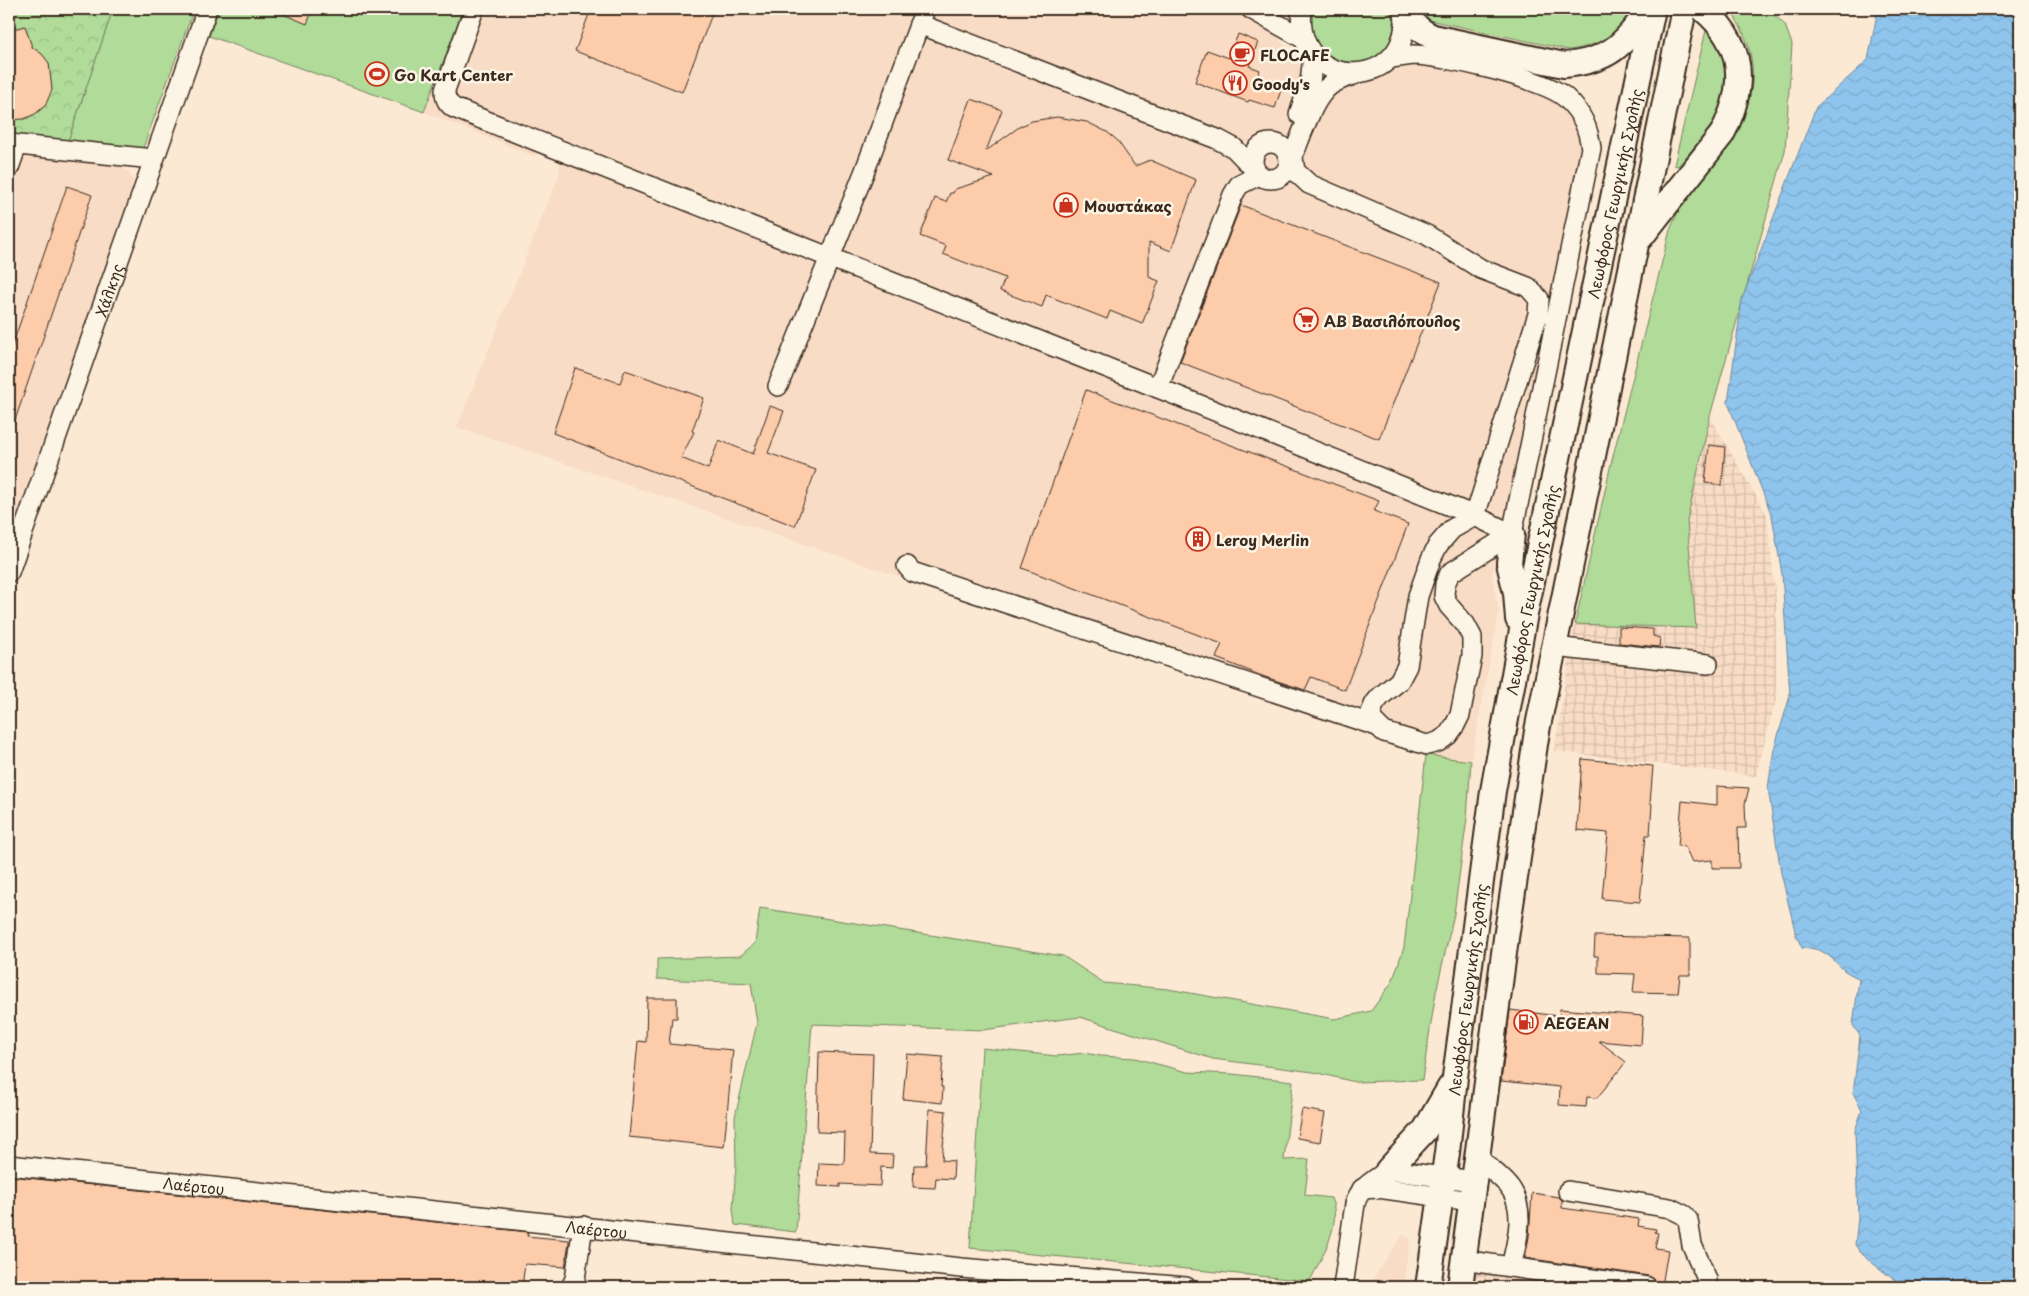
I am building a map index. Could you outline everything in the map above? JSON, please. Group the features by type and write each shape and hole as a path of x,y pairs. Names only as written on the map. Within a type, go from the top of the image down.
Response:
{"main road":[{"path":"1404,9 1412,23 1421,31 1433,37 1564,65 1584,64 1602,58 1617,48 1652,9"},
{"name":"Λεωφόρος Γεωργικής Σχολής","path":"1428,1287 1493,791 1519,647 1652,9"},
{"path":"1638,240 1722,134 1737,98 1738,81 1734,51 1718,24 1703,9"},
{"name":"Λεωφόρος Γεωργικής Σχολής","path":"1460,1287 1521,833 1537,731 1683,17"},
{"path":"1512,534 1510,563 1518,610 1519,647"},
{"path":"1388,1170 1425,1130 1455,1077"}],"street":[{"name":"Χάλκης","path":"9,572 153,159 208,9"},
{"path":"474,9 445,90 445,97 454,108 1158,388 1475,516 1512,534"},
{"path":"1251,9 1304,39"},
{"path":"1302,9 1301,23 1304,39 1313,56 1332,70 1356,74"},
{"path":"1158,388 1233,195 1239,185 1262,174 1284,175 1315,103 1325,89 1336,82 1374,69 1390,58 1399,48 1406,22 1404,9"},
{"path":"778,386 867,165 922,16 1218,139 1234,148 1262,174 1303,191 1323,191"},
{"path":"907,566 912,572 1376,726 1384,732 1427,745 1443,738 1455,725 1460,715 1472,656 1472,637 1465,624 1449,606 1444,596 1445,584 1450,572 1512,534 1591,148 1589,130 1578,112 1565,97 1538,82 1436,57 1414,55 1390,58"},
{"path":"1278,144 1286,142 1289,138 1300,112 1310,82 1313,56"},
{"path":"1262,174 1253,157 1260,146 1272,142 1278,144 1289,154 1299,176 1323,191 1427,235 1481,269 1528,287 1539,299 1538,314 1475,516 1452,529 1438,545 1431,559 1418,596 1407,666 1399,681 1375,703 1371,712 1372,720 1376,726"},
{"path":"9,168 13,145 153,159"},
{"path":"1554,646 1708,664"},
{"path":"1477,1156 1508,1184 1519,1205 1516,1244 1511,1267"},
{"name":"Λαέρτου","path":"9,1165 961,1268 1186,1287"},
{"path":"1343,1287 1355,1204 1357,1196 1362,1189 1388,1170 1442,1187"},
{"path":"1362,1189 1442,1187 1473,1191"},
{"path":"1568,1191 1670,1208 1684,1215 1690,1228 1692,1246 1707,1279 1706,1287"},
{"path":"571,1287 575,1278 583,1226"},
{"path":"1464,1260 1647,1287"}],"shaded area":[{"path":"463,9 1239,9 1272,32 1298,59 1301,73 1299,86 1338,88 1363,84 1409,63 1488,71 1566,100 1590,154 1512,518 1492,575 1499,611 1471,761 1420,754 457,427 559,175 560,166 557,159 546,152 539,152 534,156 424,112"},
{"path":"9,152 112,162 130,173 134,183 20,519 9,518"},
{"path":"1710,416 1767,515 1776,601 1776,699 1756,776 1554,751 1575,624 1696,628 1687,521"},
{"path":"1402,1235 1410,1238 1403,1287 1368,1287"},
{"path":"1463,1265 1608,1287 1462,1287"}],"green space":[{"path":"9,9 113,9 68,141 9,134"},
{"path":"113,9 194,9 143,148 68,141"},
{"name":"Go Kart Center","path":"219,9 463,9 424,112 209,36"},
{"path":"1313,9 1392,9 1395,22 1394,28 1384,51 1371,60 1356,63 1341,61 1327,54 1316,43 1311,27"},
{"path":"1416,9 1632,9 1621,26 1606,38 1589,46 1569,50 1429,20 1418,13"},
{"path":"1729,9 1768,9 1785,25 1792,44 1785,151 1710,416 1687,521 1696,628 1575,624 1610,468 1670,230 1688,194 1738,127 1750,94 1752,76 1747,42 1740,26"},
{"path":"1708,22 1724,55 1729,76 1728,88 1725,101 1712,125 1678,166 1674,165"},
{"path":"1426,755 1471,761 1467,818 1454,914 1436,992 1422,1080 1355,1082 1313,1072 1213,1059 1080,1017 983,1030 812,1024 796,1232 735,1225 733,1209 736,1164 735,1117 757,1023 751,983 657,979 657,959 740,956 755,943 760,908 1063,956 1104,983 1168,989 1335,1019 1371,1011 1392,982 1404,947"},
{"path":"982,1048 1057,1056 1084,1053 1135,1058 1187,1072 1232,1074 1293,1081 1284,1160 1309,1159 1305,1195 1331,1198 1334,1208 1333,1230 1310,1281 970,1248"}],"water":[{"path":"1878,9 2020,9 2020,1287 1904,1287 1867,1259 1855,1245 1858,1218 1855,1131 1862,1110 1853,1093 1860,1036 1853,1025 1859,979 1845,971 1822,951 1802,948 1796,935 1781,873 1768,788 1774,749 1790,696 1782,574 1772,516 1728,403 1742,299 1816,107 1868,60"}],"building":[{"path":"271,9 313,9 307,24"},
{"path":"591,9 714,9 682,92 575,51"},
{"path":"25,26 32,47 42,54 49,63 52,90 45,106 35,114 24,119 9,120 9,30"},
{"path":"1238,34 1258,42 1249,66 1260,70 1258,76 1283,84 1275,108 1249,100 1248,102 1195,82 1207,50 1229,58"},
{"path":"971,99 1002,110 986,151 1019,127 1032,121 1057,117 1087,122 1107,132 1117,140 1135,166 1150,160 1196,180 1171,251 1149,242 1149,277 1159,281 1142,324 1110,311 1107,319 1046,295 1042,307 1000,291 1005,278 943,254 946,246 920,236 935,198 946,202 950,193 953,193 955,189 994,177 948,160"},
{"path":"67,186 92,195 11,432 9,432 9,355"},
{"name":"ΑΒ Βασιλόπουλος","path":"1241,205 1441,282 1379,439 1180,362"},
{"path":"575,368 620,383 625,370 704,398 692,431 694,432 681,458 708,469 719,440 753,454 770,406 784,411 768,453 816,470 795,526 553,433"},
{"name":"Leroy Merlin","path":"1086,390 1379,501 1374,511 1408,524 1345,690 1311,677 1305,690 1265,677 1216,658 1222,644 1022,568"},
{"path":"1709,445 1725,447 1722,485 1705,483"},
{"path":"1619,627 1653,629 1653,636 1660,638 1659,647 1619,643"},
{"path":"1582,759 1653,766 1650,835 1646,835 1640,902 1602,899 1608,833 1577,830"},
{"path":"1717,786 1749,788 1745,804 1746,828 1738,828 1739,868 1712,868 1712,860 1692,862 1685,847 1678,846 1682,801 1717,805"},
{"path":"1595,936 1690,938 1690,975 1680,975 1678,993 1633,992 1635,974 1598,973 1598,956 1594,956"},
{"path":"647,998 677,998 677,1018 672,1018 669,1044 733,1050 724,1147 629,1137 638,1041 646,1042"},
{"path":"1560,1009 1643,1016 1641,1045 1599,1041 1626,1062 1597,1098 1587,1097 1586,1107 1559,1105 1560,1087 1501,1081 1510,1010 1559,1016"},
{"path":"819,1052 873,1054 870,1154 893,1155 892,1168 881,1167 880,1186 840,1184 840,1187 818,1186 819,1163 844,1164 845,1133 817,1132"},
{"path":"907,1054 943,1057 942,1103 903,1099"},
{"path":"929,1109 946,1111 942,1160 954,1161 953,1179 936,1178 935,1188 913,1187 914,1165 926,1165"},
{"path":"1302,1109 1325,1113 1320,1142 1297,1138"},
{"path":"9,1176 528,1232 527,1236 569,1240 569,1242 565,1267 525,1264 522,1287 9,1287"},
{"path":"1532,1193 1559,1197 1562,1200 1562,1208 1639,1219 1638,1226 1656,1229 1655,1232 1658,1233 1655,1248 1668,1250 1662,1286 1658,1286 1654,1279 1649,1276 1525,1258 1529,1237"}],"place":[{"name":"FLOCAFE","path":"1242,54"},
{"name":"Go Kart Center","path":"377,74"},
{"name":"Goody's","path":"1235,83"},
{"name":"Μουστάκας","path":"1066,205"},
{"name":"ΑΒ Βασιλόπουλος","path":"1306,320"},
{"name":"Leroy Merlin","path":"1198,539"},
{"name":"AEGEAN","path":"1526,1022"}]}
